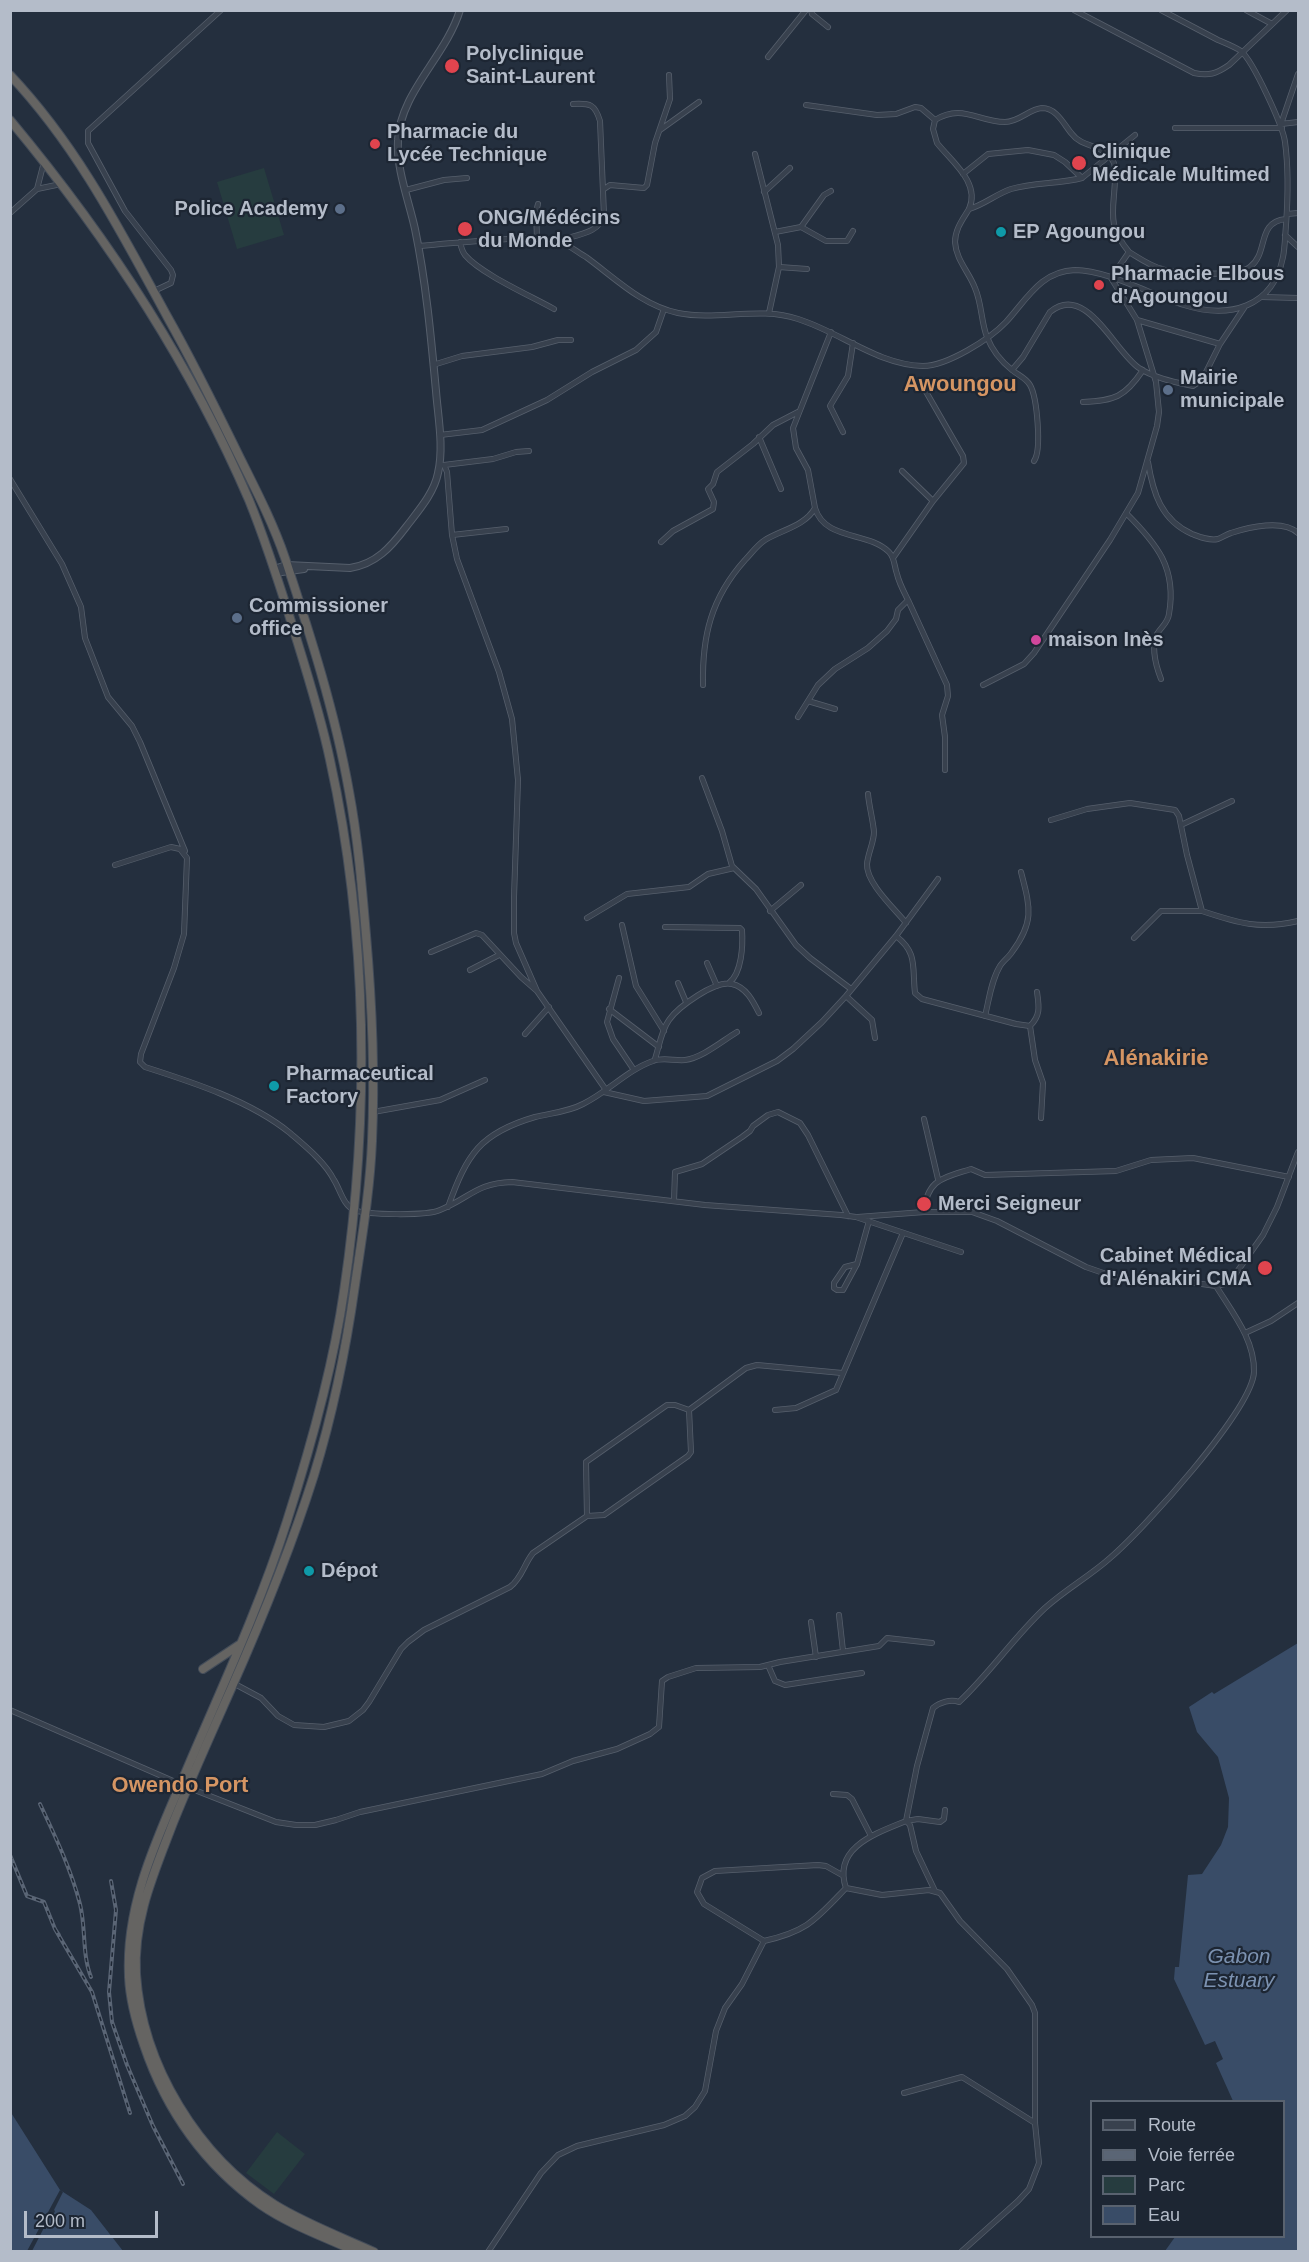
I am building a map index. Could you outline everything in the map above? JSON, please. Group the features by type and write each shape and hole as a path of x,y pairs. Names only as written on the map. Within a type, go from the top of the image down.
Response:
{"highway":[{"path":"10,75 57,129 81,163 123,232 250,479 287,568 334,721 355,820 371,988 373,1112 366,1212 347,1336 325,1436 281,1570 229,1681 184,1786 147,1890 137,1938 138,1996 143,2017 158,2062 176,2100 193,2128 232,2172 275,2205 296,2217 374,2252"},
{"path":"10,120 63,184 143,301 195,390 250,503 275,570 325,738 347,852 358,961 362,1038 359,1127 344,1291 327,1381 286,1525 254,1614 240,1644 229,1681"},
{"path":"203,1669 240,1644"},
{"path":"184,1786 161,1827 139,1889 129,1947 130,2002 153,2070 172,2109 191,2138 236,2186 273,2213 357,2252"}],"street":[{"path":"154,291 171,283 171,270 125,212 88,143 88,132 221,10"},
{"path":"275,570 359,567 383,554 428,498 442,465 434,365 418,246 398,151 401,119 447,41 460,10"},
{"path":"768,57 806,10"},
{"path":"811,10 812,14 828,27"},
{"path":"1074,10 1194,73 1205,75 1218,73 1243,53 1287,10"},
{"path":"418,246 537,238 557,241 580,254 638,297 664,309 706,316 769,313 799,319 878,354 923,366 952,358 987,337 1007,321 1036,285 1052,275 1078,270 1111,278 1186,306 1220,311 1244,308 1262,297 1271,287 1280,268 1287,216 1288,173 1282,126 1243,53 1161,10"},
{"path":"1246,10 1272,24"},
{"path":"1282,126 1299,74"},
{"path":"604,189 610,184 646,187 651,176 655,143 670,99 669,75"},
{"path":"660,130 699,102"},
{"path":"557,241 593,230 603,222 601,128 596,108 591,104 573,104"},
{"path":"806,105 877,115 896,114 915,107 921,108 935,120"},
{"path":"935,120 958,112 997,122 1013,122 1044,108 1057,114 1077,140 1103,150 1113,161 1115,173 1113,226 1129,252 1154,266 1170,271 1201,273 1244,270 1251,267 1258,257 1268,228 1273,222 1299,213"},
{"path":"935,120 933,129 937,143 971,187 969,209 958,229 955,244 963,267 976,289 987,337 999,357 1030,386 1034,399 1038,452 1034,461"},
{"path":"1175,128 1282,126 1299,122"},
{"path":"969,209 1007,190 1082,178 1135,135"},
{"path":"963,174 988,154 1028,150 1054,155 1082,178"},
{"path":"755,154 779,254 779,267 769,313"},
{"path":"37,189 44,160"},
{"path":"764,192 790,168"},
{"path":"406,190 444,180 467,178"},
{"path":"10,213 37,189 47,185 63,184"},
{"path":"801,227 824,195 831,191"},
{"path":"537,238 538,204"},
{"path":"775,232 801,227 831,242 847,241 853,231"},
{"path":"1285,235 1299,247"},
{"path":"460,242 468,258 488,273 554,309"},
{"path":"1111,278 1129,252"},
{"path":"779,267 807,269"},
{"path":"983,686 1028,661 1072,599 1126,513 1138,493 1141,477 1148,462 1159,412 1155,375 1137,320 1111,278"},
{"path":"1262,297 1299,297"},
{"path":"1011,370 1023,357 1050,312 1066,304 1079,306 1086,310 1143,370 1192,386 1197,385 1244,308"},
{"path":"440,435 482,430 547,400 592,372 636,350 656,332 664,309"},
{"path":"1137,320 1220,344"},
{"path":"831,332 793,428 796,448 808,470 815,508 823,523 838,531 883,547 893,558 897,575 947,685 948,696 942,715 945,770"},
{"path":"434,365 462,357 532,347 558,340 571,340"},
{"path":"843,432 830,406 848,376 853,343"},
{"path":"1083,402 1112,400 1121,395 1143,370"},
{"path":"893,558 933,501 962,467 964,459 921,383"},
{"path":"661,542 673,531 713,509 714,502 708,489 713,484 717,472 773,425 798,412"},
{"path":"759,437 781,489"},
{"path":"442,465 493,459 516,452 529,451"},
{"path":"1148,462 1152,488 1157,501 1171,520 1188,532 1212,539 1239,530 1278,525 1295,529 1299,533"},
{"path":"442,465 447,472 452,535 462,575 484,628 512,719 518,780 513,897 514,933 516,944 537,991"},
{"path":"902,471 933,501"},
{"path":"10,480 62,564 81,607 85,638 95,668 108,697 132,726 140,742 187,858 184,934 174,968 141,1054 140,1062 145,1067 204,1086 240,1103 289,1132 326,1168 353,1210 426,1213 448,1207 486,1185 512,1182 755,1210 856,1217 961,1252"},
{"path":"703,685 703,660 708,630 717,601 729,578 760,544 808,517 815,508"},
{"path":"1126,513 1150,537 1169,572 1169,616 1155,641 1157,668 1161,679"},
{"path":"452,535 506,529"},
{"path":"798,717 818,685 835,669 868,648 887,632 896,619 898,610 908,600"},
{"path":"808,701 835,709"},
{"path":"702,778 734,868 756,889 796,945 851,989"},
{"path":"868,794 869,812 874,832 867,861 868,875 906,923"},
{"path":"1181,825 1232,801"},
{"path":"1052,820 1087,809 1130,803 1175,810 1179,816 1202,911"},
{"path":"115,865 171,847 180,849 187,858"},
{"path":"587,918 627,894 688,887 708,874 734,868"},
{"path":"985,1016 1000,965 1012,953 1029,922 1030,908 1021,872"},
{"path":"431,952 479,933 549,1006 605,1091 644,1101 707,1096 777,1061 822,1022 896,936 938,879"},
{"path":"770,911 801,885"},
{"path":"1134,938 1161,911 1202,911 1231,922 1259,926 1299,921"},
{"path":"622,925 636,986 664,1031"},
{"path":"655,1059 670,1018 686,1002 729,983 735,977 743,952 740,928 665,927"},
{"path":"896,936 912,953 915,993 922,999 1030,1026"},
{"path":"470,970 499,955"},
{"path":"707,963 717,987"},
{"path":"619,978 606,1018 609,1029 634,1070"},
{"path":"678,983 686,1002"},
{"path":"729,983 740,987 751,998 759,1013"},
{"path":"1037,992 1040,1007 1037,1018 1030,1026 1035,1060 1043,1083 1041,1118"},
{"path":"846,996 872,1020 875,1038"},
{"path":"525,1034 549,1006"},
{"path":"609,1009 659,1047"},
{"path":"448,1207 465,1165 478,1147 499,1131 537,1117 571,1109 605,1091 634,1070 655,1059 689,1059 737,1032"},
{"path":"373,1112 440,1100 485,1080"},
{"path":"674,1201 675,1172 702,1164 742,1137 768,1115 778,1112 800,1123 848,1216"},
{"path":"924,1119 938,1179"},
{"path":"856,1217 959,1211 985,1215 1086,1267 1112,1276 1122,1279 1181,1281 1216,1286 1229,1281 1272,1220 1299,1152"},
{"path":"924,1212 925,1197 938,1179 971,1168 985,1175 1116,1171 1151,1160 1193,1158 1289,1177"},
{"path":"857,1264 845,1267 834,1282 834,1288 843,1290 857,1264 869,1221"},
{"path":"775,1410 788,1410 834,1392 837,1388 903,1233"},
{"path":"906,1821 923,1742 933,1708 937,1704 948,1701 959,1702 1045,1609 1061,1594 1110,1559 1137,1533 1228,1425 1251,1387 1254,1373 1251,1345 1216,1286"},
{"path":"1245,1333 1299,1304"},
{"path":"689,1410 751,1366 842,1373"},
{"path":"587,1516 586,1462 667,1405 689,1410"},
{"path":"229,1681 261,1698 278,1716 294,1725 324,1727 349,1721 369,1702 401,1649 408,1642 424,1630 510,1587 519,1578 533,1553 587,1516 604,1515 688,1456 691,1452 689,1410"},
{"path":"839,1615 843,1652"},
{"path":"811,1622 816,1657"},
{"path":"10,1710 184,1786 276,1821 296,1825 315,1825 360,1812 542,1774 573,1761 617,1749 650,1734 659,1727 662,1681 696,1668 726,1666 752,1668 879,1646 887,1638 932,1643"},
{"path":"768,1665 775,1681 785,1685 862,1673"},
{"path":"833,1794 846,1795 852,1799 871,1836"},
{"path":"846,1888 842,1875 844,1864 858,1844 906,1821 918,1819 940,1822 945,1819 945,1810"},
{"path":"906,1821 910,1825 916,1851 935,1891 945,1899 960,1920 1007,1969 1035,2013 1035,2123 1039,2163 1029,2189 961,2252"},
{"path":"842,1875 826,1866 818,1865 715,1871 702,1878 697,1892 704,1904 764,1941 798,1932 811,1924 846,1888"},
{"path":"846,1888 882,1895 935,1891"},
{"path":"488,2252 541,2173 558,2155 577,2146 664,2125 685,2116 695,2107 705,2091 716,2031 722,2016 748,1974 764,1941"},
{"path":"903,2093 962,2076 1035,2123"}],"green space":[{"path":"264,168 284,235 237,249 217,182"},
{"path":"277,2132 305,2154 274,2194 246,2173"}],"water":[{"name":"Gabon Estuary","path":"1298,1643 1298,2251 1165,2251 1174,2238 1285,2238 1285,2100 1233,2100 1216,2063 1223,2059 1215,2041 1205,2045 1174,1979 1175,1967 1179,1967 1188,1875 1202,1874 1221,1845 1228,1827 1229,1798 1218,1757 1197,1732 1189,1707 1212,1692 1214,1694"},
{"path":"10,2111 60,2190 91,2210 123,2251 11,2251"}],"pier":[{"path":"60,2190 63,2192 52,2218 49,2218 32,2251 27,2251"}],"railway":[{"path":"40,1804 76,1891 82,1913 86,1960 91,1977"},
{"path":"10,1855 27,1896 44,1902 59,1935"},
{"path":"111,1881 116,1910 109,1992 112,2022 127,2065 153,2126 183,2184"},
{"path":"55,1929 92,1992 130,2113"}],"place":[{"name":"Polyclinique Saint-Laurent","path":"452,66"},
{"name":"Pharmacie du Lycée Technique","path":"375,144"},
{"name":"Clinique Médicale Multimed","path":"1079,163"},
{"name":"Police Academy","path":"340,209"},
{"name":"ONG/Médécins du Monde","path":"465,229"},
{"name":"EP Agoungou","path":"1001,232"},
{"name":"Pharmacie Elbous d'Agoungou","path":"1099,285"},
{"name":"Mairie municipale","path":"1168,390"},
{"name":"Commissioner office","path":"237,618"},
{"name":"maison Inès","path":"1036,640"},
{"name":"Pharmaceutical Factory","path":"274,1086"},
{"name":"Merci Seigneur","path":"924,1204"},
{"name":"Cabinet Médical d'Alénakiri CMA","path":"1265,1268"},
{"name":"Dépot","path":"309,1571"}],"district":[{"name":"Awoungou","path":"960,385"},
{"name":"Alénakirie","path":"1156,1059"},
{"name":"Owendo Port","path":"180,1786"}]}
